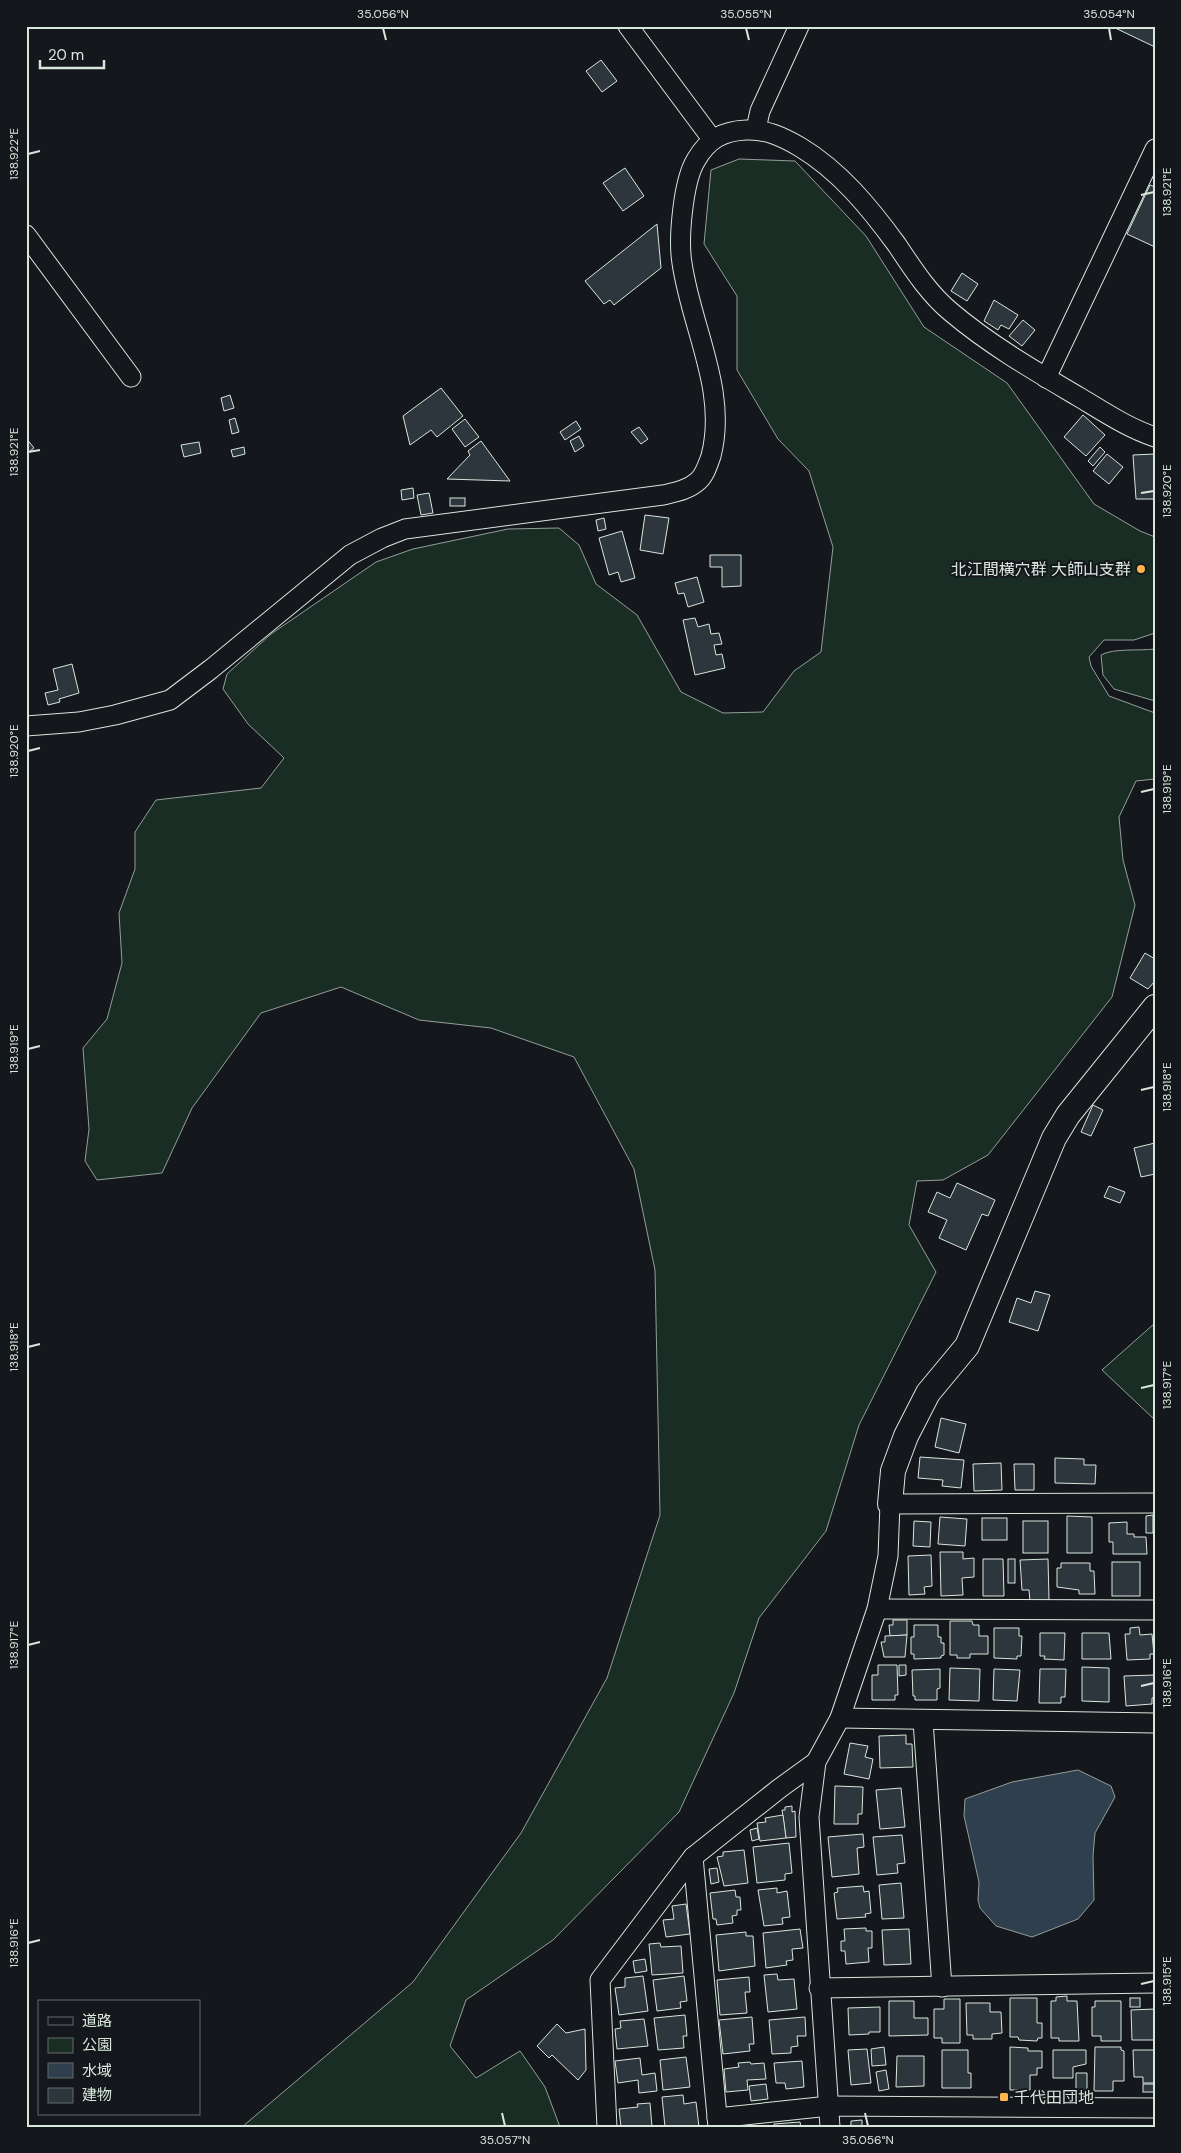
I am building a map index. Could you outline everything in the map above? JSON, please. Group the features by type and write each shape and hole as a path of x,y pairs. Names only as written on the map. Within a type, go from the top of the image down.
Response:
{"street":[{"path":"628,26 712,139"},
{"path":"756,129 760,111 800,26"},
{"path":"26,726 79,722 115,716 170,700 211,669 350,555 382,538 405,529 663,495 682,491 700,480 708,467 715,439 716,405 706,356 687,292 681,260 682,237 687,186 695,160 712,139 728,130 756,129 782,137 811,154 862,200 924,284 949,311 998,348 1046,378 1137,431 1155,438"},
{"path":"1046,378 1155,149"},
{"path":"26,235 132,376"},
{"path":"830,2127 819,1988 809,1817 816,1762 840,1718 877,1609 888,1556 893,1471 906,1436 928,1393 966,1346 1054,1138 1068,1115 1155,1006"},
{"path":"890,1504 1155,1503"},
{"path":"877,1609 1155,1610"},
{"path":"840,1718 923,1721 1155,1723"},
{"path":"923,1721 942,1986"},
{"path":"607,2127 600,1980 693,1857 816,1762"},
{"path":"693,1857 718,2123 828,2106 1155,2108"},
{"path":"819,1988 1155,1983"}],"green space":[{"path":"739,159 795,161 866,236 924,327 1007,383 1094,504 1140,531 1155,537 1155,633 1134,640 1104,640 1089,657 1091,666 1109,696 1155,713 1155,779 1136,781 1119,817 1123,860 1135,905 1112,997 988,1155 943,1180 917,1181 909,1225 936,1272 859,1425 826,1531 759,1618 734,1693 679,1812 553,1940 466,2000 450,2046 476,2078 520,2051 545,2087 560,2127 242,2127 413,1982 521,1833 607,1678 660,1515 655,1270 634,1169 574,1057 491,1028 419,1020 341,987 261,1013 192,1108 162,1173 97,1180 85,1161 89,1129 83,1048 107,1019 122,963 119,913 135,869 135,832 156,800 261,788 284,758 248,724 223,689 227,674 271,634 376,562 413,549 508,529 559,528 579,545 596,584 637,615 681,692 723,713 763,712 794,671 821,652 833,547 809,471 778,439 737,370 737,296 704,244 711,170"},
{"path":"1155,649 1155,701 1114,689 1103,675 1101,655 1119,651"},
{"path":"1155,1323 1155,1420 1102,1370"}],"water":[{"path":"1078,1770 1111,1786 1115,1797 1095,1833 1093,1856 1094,1900 1078,1919 1032,1937 996,1926 980,1908 978,1900 979,1882 964,1816 965,1799 1012,1782"}],"building":[{"path":"1111,26 1155,26 1155,47"},
{"path":"601,60 617,81 602,92 586,71"},
{"path":"625,168 644,196 623,211 603,183"},
{"path":"1150,185 1155,187 1155,247 1127,234"},
{"path":"657,224 661,268 614,305 610,300 604,304 585,281"},
{"path":"962,273 978,284 967,301 951,291"},
{"path":"994,300 1018,315 1009,329 1001,325 998,330 984,321"},
{"path":"1023,320 1035,330 1022,346 1009,336"},
{"path":"441,388 463,416 437,437 431,430 410,445 403,416"},
{"path":"230,395 234,408 224,411 221,398"},
{"path":"1083,415 1105,435 1086,456 1064,437"},
{"path":"235,418 239,432 232,434 229,420"},
{"path":"465,419 479,437 465,447 452,429"},
{"path":"576,421 581,429 565,440 560,432"},
{"path":"639,427 648,439 641,444 631,432"},
{"path":"579,436 584,446 575,452 570,441"},
{"path":"26,438 34,448 26,454"},
{"path":"481,441 510,481 447,479 470,455 468,451"},
{"path":"199,442 201,453 184,457 181,445"},
{"path":"244,447 245,454 233,457 231,450"},
{"path":"1100,447 1105,452 1093,466 1088,461"},
{"path":"1107,454 1123,467 1109,484 1093,471"},
{"path":"1155,454 1155,499 1136,499 1133,455"},
{"path":"413,488 414,498 402,500 401,490"},
{"path":"429,493 433,513 421,515 417,495"},
{"path":"450,498 465,498 465,506 450,506"},
{"path":"645,515 669,518 663,554 640,550"},
{"path":"604,518 606,529 598,531 596,520"},
{"path":"622,531 635,578 621,582 618,572 609,575 599,538"},
{"path":"710,555 741,555 741,586 722,587 722,567 710,567"},
{"path":"697,577 704,602 688,607 684,593 678,594 675,583"},
{"path":"695,618 698,627 709,624 711,634 719,633 722,644 714,645 716,655 722,654 725,668 695,675 683,620"},
{"path":"72,664 79,693 59,699 60,702 48,705 45,693 58,690 53,669"},
{"path":"1145,953 1155,959 1155,981 1148,989 1130,978"},
{"path":"1093,1105 1103,1110 1091,1136 1081,1132"},
{"path":"1155,1143 1155,1174 1141,1177 1134,1148"},
{"path":"957,1183 995,1200 988,1216 982,1214 966,1250 939,1238 947,1220 928,1212 937,1192 950,1198"},
{"path":"1109,1186 1125,1192 1120,1203 1104,1197"},
{"path":"1035,1291 1050,1295 1038,1331 1009,1322 1017,1298 1031,1303"},
{"path":"941,1418 966,1424 959,1453 935,1447"},
{"path":"920,1457 964,1460 961,1488 942,1486 943,1480 918,1478"},
{"path":"1055,1458 1084,1459 1084,1465 1096,1465 1095,1484 1055,1483"},
{"path":"1001,1463 1002,1490 974,1491 973,1464"},
{"path":"1014,1464 1034,1464 1034,1490 1015,1490"},
{"path":"1153,1515 1153,1533 1146,1533 1146,1516"},
{"path":"1067,1516 1092,1517 1092,1553 1067,1553"},
{"path":"940,1517 967,1519 965,1546 938,1544"},
{"path":"982,1518 1007,1518 1007,1540 982,1540"},
{"path":"914,1521 931,1522 930,1547 913,1546"},
{"path":"1023,1521 1048,1521 1048,1553 1023,1553"},
{"path":"1127,1522 1127,1534 1134,1534 1134,1537 1146,1537 1147,1554 1113,1554 1113,1542 1109,1542 1109,1523"},
{"path":"940,1552 963,1552 963,1559 974,1558 974,1577 962,1578 963,1595 941,1596"},
{"path":"931,1555 932,1586 924,1587 925,1594 909,1595 908,1556"},
{"path":"983,1559 1003,1559 1004,1596 983,1596"},
{"path":"1008,1559 1015,1559 1015,1583 1008,1583"},
{"path":"1048,1559 1049,1600 1030,1601 1029,1590 1022,1590 1020,1560"},
{"path":"1112,1562 1140,1562 1140,1596 1112,1596"},
{"path":"1061,1563 1090,1563 1090,1571 1094,1571 1095,1594 1079,1594 1079,1590 1057,1587 1057,1568 1061,1568"},
{"path":"893,1620 907,1620 907,1635 890,1636 889,1625 893,1625"},
{"path":"950,1621 972,1621 973,1625 979,1625 979,1636 988,1636 988,1654 970,1654 970,1658 957,1658 957,1655 950,1655"},
{"path":"914,1625 938,1625 938,1637 941,1637 941,1643 944,1643 944,1655 941,1658 914,1659 914,1654 911,1654 911,1637 914,1637"},
{"path":"1139,1627 1140,1635 1152,1634 1154,1654 1150,1654 1150,1659 1127,1660 1125,1634 1130,1634 1130,1628"},
{"path":"994,1628 1019,1628 1019,1636 1022,1636 1021,1656 1017,1656 1017,1659 994,1658"},
{"path":"1040,1633 1065,1633 1064,1660 1044,1659 1045,1656 1040,1656"},
{"path":"1082,1633 1109,1633 1111,1659 1082,1659"},
{"path":"907,1635 905,1657 884,1657 881,1642 885,1642 885,1636"},
{"path":"878,1665 897,1665 898,1695 895,1695 895,1700 872,1700 872,1675 878,1675"},
{"path":"899,1665 906,1665 906,1675 899,1676"},
{"path":"1082,1667 1109,1668 1109,1702 1082,1701"},
{"path":"950,1668 980,1669 979,1701 949,1700"},
{"path":"940,1669 940,1688 937,1689 937,1700 915,1700 915,1696 913,1696 912,1670"},
{"path":"994,1669 1020,1670 1017,1701 993,1700"},
{"path":"1040,1669 1066,1669 1065,1697 1061,1697 1061,1703 1039,1703"},
{"path":"1155,1675 1155,1697 1152,1698 1152,1704 1126,1706 1124,1676"},
{"path":"906,1735 906,1744 912,1744 913,1767 880,1768 879,1736"},
{"path":"850,1743 868,1746 865,1757 873,1759 869,1779 844,1774"},
{"path":"835,1786 863,1787 862,1814 858,1814 858,1824 834,1824"},
{"path":"901,1788 905,1827 880,1829 876,1790"},
{"path":"792,1806 792,1812 795,1811 796,1837 786,1838 782,1810 785,1810 785,1807"},
{"path":"783,1815 786,1838 760,1841 757,1823 766,1822 765,1818"},
{"path":"757,1828 759,1839 752,1841 750,1830"},
{"path":"863,1834 864,1847 857,1848 859,1874 832,1877 828,1837"},
{"path":"902,1835 905,1863 897,1864 898,1873 877,1875 873,1837"},
{"path":"789,1843 792,1873 785,1874 785,1880 757,1883 753,1847"},
{"path":"744,1850 748,1883 724,1886 717,1857 723,1856 723,1852"},
{"path":"717,1868 719,1882 711,1884 709,1869"},
{"path":"901,1883 904,1918 882,1919 879,1885"},
{"path":"863,1886 864,1892 869,1891 871,1913 865,1914 866,1917 837,1919 834,1893 838,1892 837,1888"},
{"path":"777,1888 777,1893 787,1891 790,1917 782,1918 783,1924 764,1926 758,1890"},
{"path":"735,1890 736,1897 740,1897 741,1910 737,1910 737,1915 732,1916 733,1923 717,1925 716,1919 713,1919 710,1893"},
{"path":"686,1904 690,1934 666,1937 663,1920 674,1919 672,1906"},
{"path":"866,1928 866,1931 872,1931 872,1948 868,1948 869,1962 846,1964 845,1951 841,1951 841,1941 845,1941 844,1929"},
{"path":"800,1929 803,1948 792,1949 793,1960 786,1961 787,1965 766,1968 763,1933"},
{"path":"909,1929 911,1964 884,1965 882,1930"},
{"path":"746,1932 746,1936 753,1936 755,1966 719,1971 716,1935"},
{"path":"660,1943 661,1947 681,1946 683,1973 652,1975 649,1944"},
{"path":"645,1959 647,1971 635,1973 633,1961"},
{"path":"777,1974 778,1980 794,1979 797,2009 768,2012 764,1975"},
{"path":"643,1976 648,2011 619,2015 615,1988 625,1987 625,1978"},
{"path":"684,1976 687,2001 680,2002 681,2008 657,2011 653,1980"},
{"path":"749,1977 750,1992 745,1992 747,2013 720,2015 717,1980"},
{"path":"1067,1996 1067,2001 1077,2001 1079,2041 1059,2041 1059,2038 1051,2038 1051,2001 1056,2001 1056,1997"},
{"path":"1010,1998 1037,1998 1037,2023 1042,2023 1042,2038 1038,2038 1037,2041 1019,2040 1018,2037 1010,2037"},
{"path":"1130,1998 1140,1998 1140,2007 1130,2007"},
{"path":"944,1999 960,1999 960,2043 942,2043 942,2038 934,2038 934,2009 944,2009"},
{"path":"889,2001 914,2001 914,2018 928,2018 928,2035 889,2036"},
{"path":"1095,2001 1121,2001 1121,2041 1101,2041 1101,2036 1092,2036 1092,2007 1095,2007"},
{"path":"966,2003 990,2003 990,2012 1001,2012 1002,2033 992,2034 992,2039 973,2039 973,2035 967,2035"},
{"path":"880,2007 880,2032 849,2035 848,2008"},
{"path":"1155,2009 1155,2040 1132,2040 1131,2010"},
{"path":"685,2015 687,2036 683,2036 684,2048 658,2050 654,2018"},
{"path":"752,2017 754,2044 749,2044 750,2051 723,2054 719,2020"},
{"path":"805,2017 806,2036 797,2036 798,2046 791,2047 791,2053 772,2054 769,2020"},
{"path":"644,2019 648,2046 617,2049 615,2029 621,2028 620,2021"},
{"path":"557,2024 566,2033 585,2029 586,2070 578,2080 552,2055 549,2058 537,2046"},
{"path":"884,2047 886,2065 872,2066 871,2049"},
{"path":"1010,2047 1028,2048 1028,2051 1042,2051 1042,2068 1037,2068 1037,2075 1030,2075 1030,2090 1010,2090"},
{"path":"1095,2047 1121,2047 1121,2050 1124,2051 1124,2081 1113,2081 1113,2091 1094,2091"},
{"path":"867,2049 871,2083 851,2085 848,2050"},
{"path":"942,2050 968,2050 968,2073 971,2073 971,2088 942,2088"},
{"path":"1053,2050 1086,2050 1086,2064 1073,2067 1073,2078 1053,2078"},
{"path":"1133,2050 1155,2050 1155,2083 1143,2083 1143,2077 1134,2077"},
{"path":"897,2056 924,2056 924,2086 896,2087"},
{"path":"686,2057 690,2087 663,2090 660,2060"},
{"path":"640,2058 642,2075 655,2073 657,2091 639,2093 638,2080 618,2083 615,2061"},
{"path":"802,2061 804,2087 786,2089 785,2083 776,2083 774,2063"},
{"path":"750,2062 751,2064 764,2063 766,2079 747,2080 748,2090 726,2092 724,2069 739,2067 738,2063"},
{"path":"886,2070 889,2089 879,2091 876,2072"},
{"path":"1076,2073 1087,2073 1087,2092 1076,2091"},
{"path":"766,2084 768,2099 751,2101 749,2086"},
{"path":"1143,2084 1155,2084 1155,2092 1143,2092"},
{"path":"683,2095 684,2104 696,2102 699,2127 665,2127 662,2097"},
{"path":"650,2103 652,2127 621,2127 619,2109 638,2107 637,2104"},
{"path":"862,2120 862,2127 846,2127 851,2125 851,2121"},
{"path":"800,2122 801,2127 774,2127 774,2124"}],"place":[{"name":"北江間横穴群 大師山支群","path":"1141,569"},
{"name":"千代田団地","path":"1004,2097"}]}
